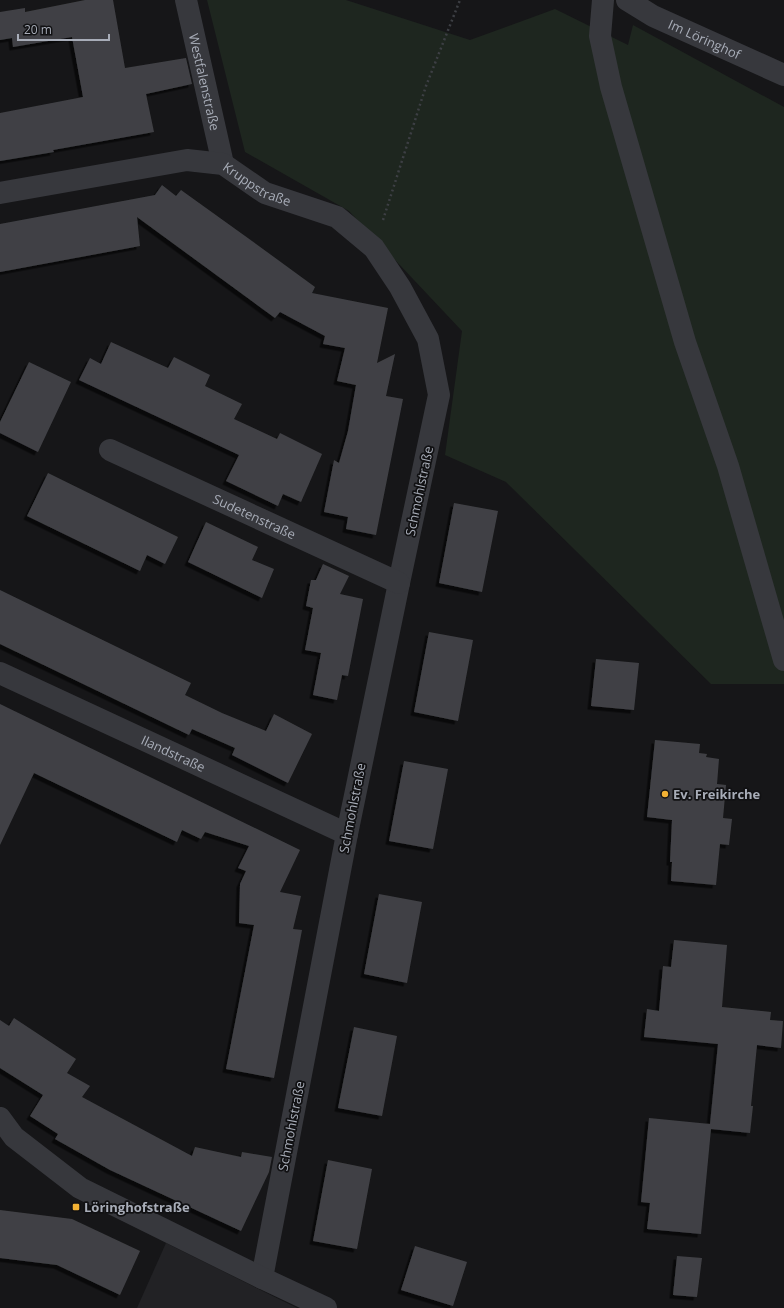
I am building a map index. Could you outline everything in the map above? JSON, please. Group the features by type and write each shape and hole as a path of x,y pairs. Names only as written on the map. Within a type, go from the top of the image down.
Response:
{"street":[{"name":"Westfalenstraße","path":"186,0 223,164"},
{"path":"603,0 600,36 611,87 685,342 728,466 784,660"},
{"name":"Im Löringhof","path":"627,0 653,16 784,75"},
{"name":"Kruppstraße","path":"0,193 187,160 223,164 266,193 337,217 374,248 400,287 428,339"},
{"name":"Schmohlstraße","path":"262,1278 347,834 439,395 428,339"},
{"name":"Sudetenstraße","path":"110,450 399,583"},
{"name":"Ilandstraße","path":"0,673 347,834"},
{"path":"0,1118 7,1143 80,1188 326,1308"}],"path":[{"path":"374,248 426,86 460,0"}],"shaded area":[{"path":"207,0 346,0 470,40 555,9 628,45 633,25 784,107 784,684 711,684 506,482 445,455 462,331 349,211 245,152"},
{"path":"166,1243 297,1308 137,1308"}],"building":[{"path":"85,0 113,0 125,68 186,58 192,84 146,94 154,132 0,161 0,113 83,97 72,37 13,47 12,38 0,40 0,12 25,8 25,12"},
{"path":"162,185 176,196 181,190 252,241 315,287 312,293 388,308 377,363 395,354 386,396 403,399 376,535 346,529 348,517 324,512 334,460 339,463 348,431 356,385 337,381 345,348 323,344 325,336 280,312 275,318 137,217 140,246 0,272 0,224 155,195"},
{"path":"111,342 168,368 174,357 210,375 205,386 242,404 234,419 277,439 280,433 322,454 301,502 283,494 278,506 226,481 239,455 79,380 90,358 101,364"},
{"path":"29,362 71,382 38,452 0,433 0,422"},
{"path":"48,473 178,537 165,564 147,555 140,571 27,516"},
{"path":"454,503 498,511 482,592 439,583"},
{"path":"206,522 258,547 252,560 274,569 262,598 188,562"},
{"path":"323,564 349,576 340,594 363,599 348,676 342,675 337,700 313,695 321,653 305,650 313,608 306,606 311,580 316,580"},
{"path":"0,590 191,683 185,695 222,713 266,731 274,714 312,734 288,783 232,755 235,748 192,729 189,735 0,644"},
{"path":"429,632 473,640 458,721 414,712"},
{"path":"596,659 639,663 634,710 591,706"},
{"path":"0,704 300,850 280,892 301,896 293,929 302,930 274,1078 226,1069 254,925 239,923 240,884 246,871 238,868 249,846 205,832 201,839 182,830 177,842 34,773 0,845"},
{"path":"655,740 700,744 699,753 707,754 706,757 719,759 717,784 726,785 723,818 732,819 729,845 720,844 716,885 671,881 672,862 670,862 672,820 647,817"},
{"path":"404,761 448,769 433,849 389,841"},
{"path":"379,894 422,902 407,983 364,974"},
{"path":"674,940 727,945 722,1007 771,1012 770,1020 783,1021 781,1048 757,1045 750,1133 711,1129 701,1234 647,1229 650,1203 641,1202 649,1118 710,1124 718,1044 644,1037 647,1009 659,1011 663,966 671,967"},
{"path":"14,1018 76,1059 67,1073 90,1086 82,1097 192,1156 195,1147 241,1157 242,1152 272,1157 269,1172 241,1231 110,1170 55,1139 58,1134 30,1116 43,1095 0,1068 0,1020 9,1026"},
{"path":"354,1027 397,1036 382,1116 338,1108"},
{"path":"328,1160 372,1169 357,1249 313,1241"},
{"path":"0,1210 72,1219 140,1251 120,1295 57,1265 0,1258"},
{"path":"415,1246 467,1262 453,1306 401,1290"},
{"path":"677,1256 702,1258 697,1297 673,1295"}],"place":[{"name":"Ev. Freikirche","path":"665,794"},
{"name":"Löringhofstraße","path":"76,1207"}]}
